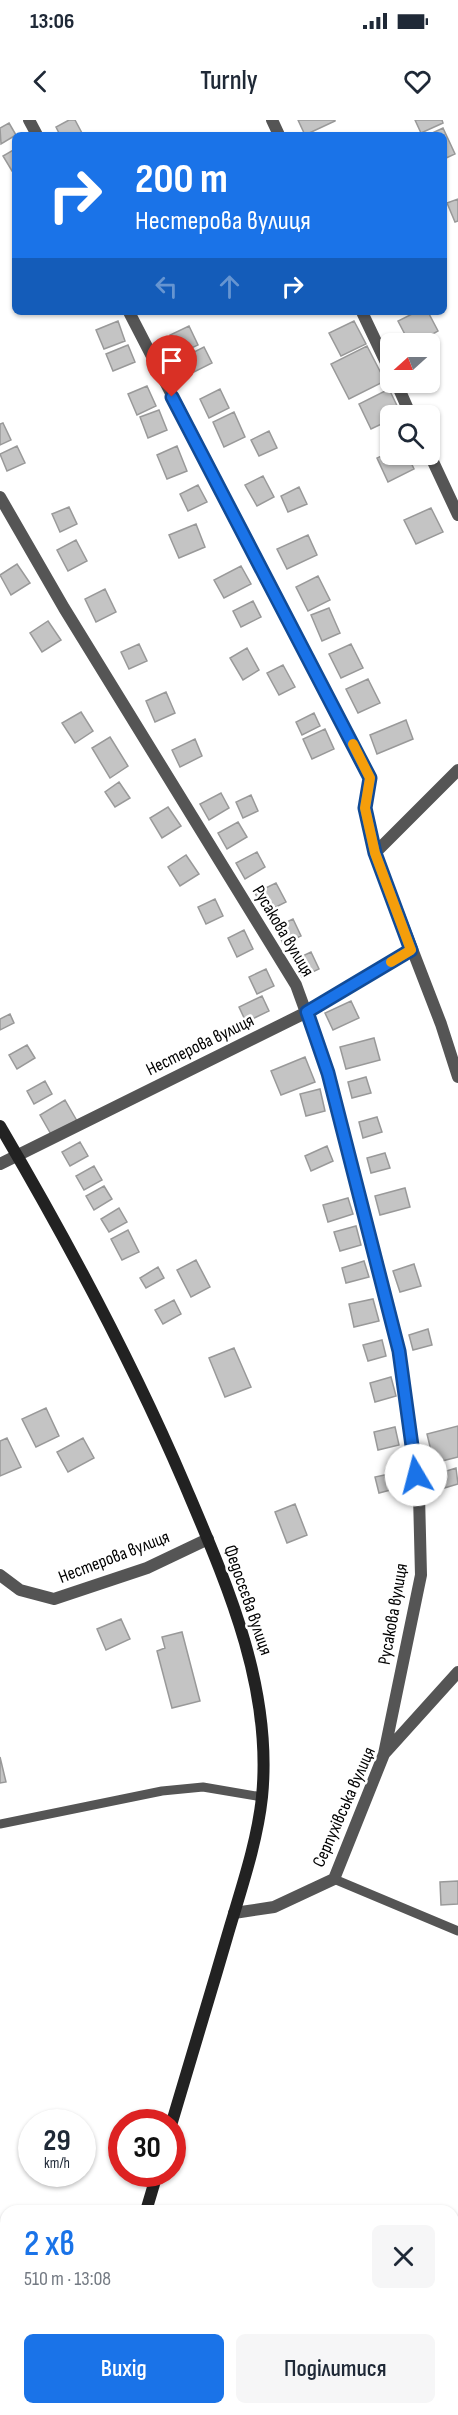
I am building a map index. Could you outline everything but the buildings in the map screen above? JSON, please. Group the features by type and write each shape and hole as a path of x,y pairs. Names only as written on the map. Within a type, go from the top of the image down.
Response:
{"main road":[{"name":"Федосєєва вулиця","path":"0,1126 107,1317 158,1423 208,1539 244,1636 257,1687 262,1738 262,1797 248,1863 176,2109"},
{"path":"148,2205 153,2187"}],"street":[{"path":"131,315 370,778 365,808 375,853 441,1024 458,1077"},
{"path":"363,315 380,349"},
{"path":"435,465 458,515"},
{"name":"Русакова вулиця","path":"0,497 70,618 296,985 328,1073 399,1351 419,1495 421,1575 384,1754"},
{"path":"375,853 458,770"},
{"name":"Нестерова вулиця","path":"0,1164 307,1012 411,950"},
{"name":"Нестерова вулиця","path":"0,1575 20,1590 54,1599 147,1568 208,1539"},
{"name":"Серпухівська вулиця","path":"234,1913 274,1906 334,1880 384,1754 458,1672"}],"lane":[{"path":"0,1824 162,1791 203,1787 262,1797"},
{"path":"334,1880 458,1931"}],"slow traffic":[{"path":"353,744 370,778 365,808 375,853 411,950 391,962"}],"route":[{"path":"172,397 370,778 365,808 375,853 411,950 307,1012 328,1073 399,1351 416,1475"}]}
